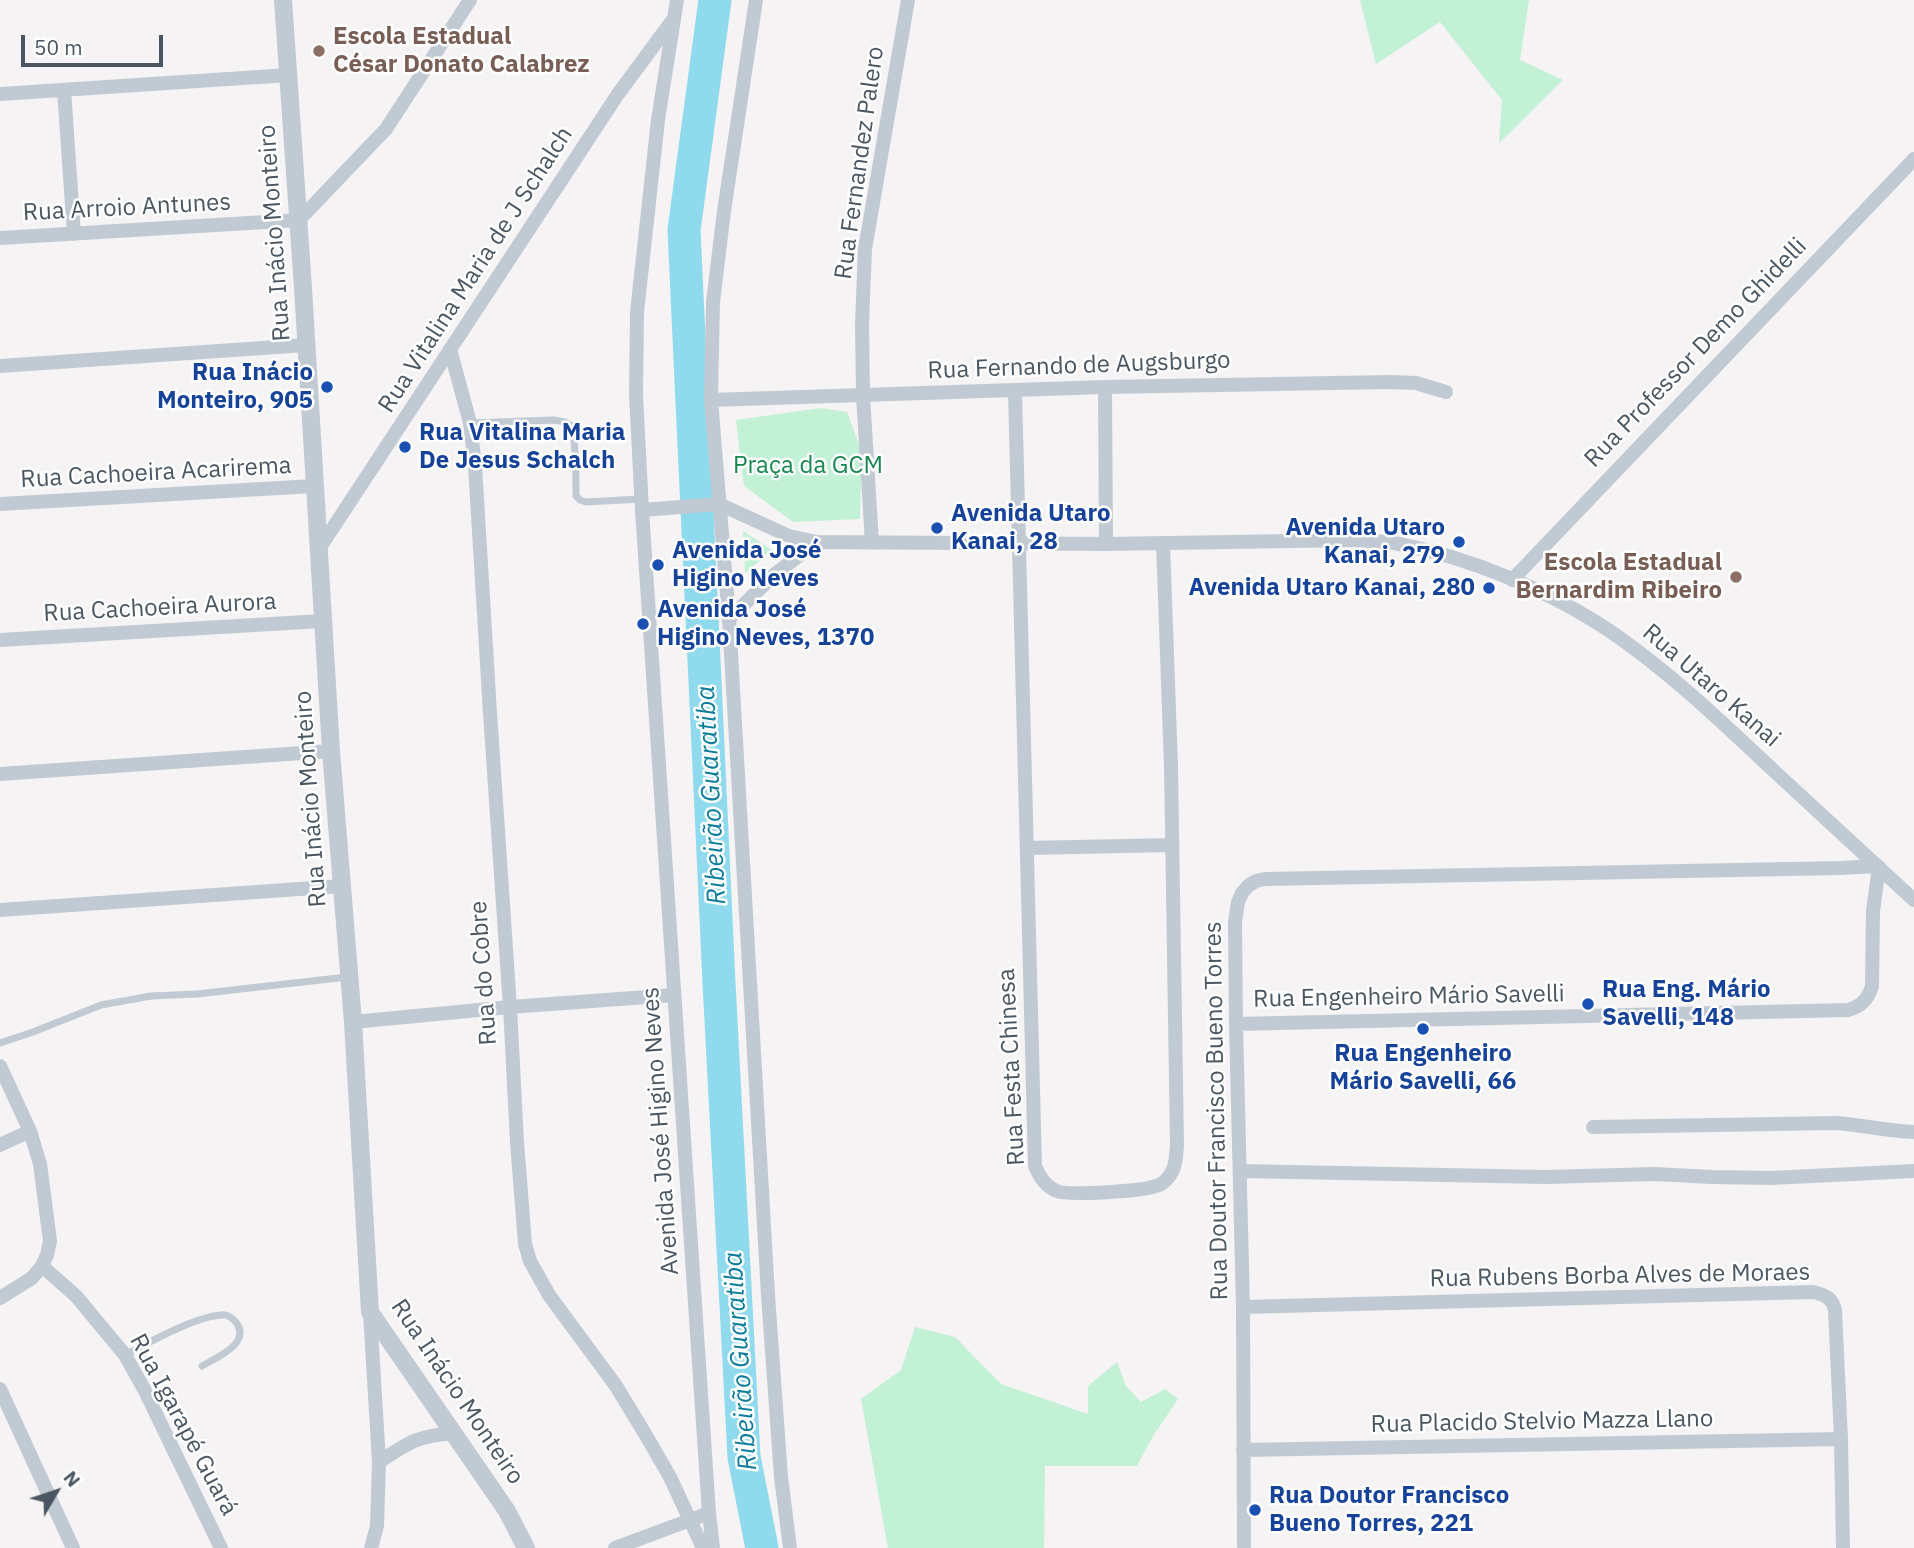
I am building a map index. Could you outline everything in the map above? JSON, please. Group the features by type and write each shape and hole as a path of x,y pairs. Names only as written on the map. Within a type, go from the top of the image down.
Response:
{"street":[{"name":"Rua Inácio Monteiro","path":"283,0 299,220 322,621 353,1022 370,1312 507,1511 526,1548"},
{"path":"299,220 386,129 470,0"},
{"name":"Avenida José Higino Neves","path":"677,0 658,120 637,312 636,395 641,505 713,1548"},
{"path":"756,0 713,302 711,400 729,619 768,1294 781,1477 790,1548"},
{"name":"Rua Fernandez Palero","path":"872,543 863,395 865,249 908,0"},
{"name":"Rua Vitalina Maria de J Schalch","path":"319,549 618,94 674,18"},
{"path":"0,94 289,75"},
{"path":"64,90 74,234"},
{"name":"Rua Professor Demo Ghidelli","path":"1512,580 1914,159"},
{"name":"Rua Arroio Antunes","path":"0,238 299,220"},
{"path":"0,366 306,345"},
{"name":"Rua do Cobre","path":"450,349 470,423 475,466 525,1244 530,1261 549,1295 616,1386 670,1478 703,1548"},
{"name":"Rua Fernando de Augsburgo","path":"711,400 1105,387 1391,382 1416,383 1446,392"},
{"path":"1105,387 1106,544"},
{"name":"Rua Festa Chinesa","path":"1015,391 1035,1166 1039,1175 1056,1191 1067,1193 1155,1187 1164,1183 1175,1162 1177,1145 1172,845 1163,543"},
{"name":"Rua Cachoeira Acarirema","path":"0,504 314,486"},
{"path":"641,505 662,508 719,504"},
{"name":"Rua Utaro Kanai","path":"719,504 789,536 817,542 1106,544 1352,540 1392,543 1436,554 1512,580 1567,606 1616,636 1714,715 1914,900"},
{"path":"729,619 775,574 817,542"},
{"name":"Rua Cachoeira Aurora","path":"0,640 322,621"},
{"path":"0,774 331,751"},
{"path":"1027,848 1172,845"},
{"name":"Rua Doutor Francisco Bueno Torres","path":"1244,1548 1236,922 1238,902 1248,886 1265,879 1877,866"},
{"name":"Rua Engenheiro Mário Savelli","path":"1236,1024 1848,1010 1864,1002 1872,986 1873,911 1877,866"},
{"path":"0,910 342,886"},
{"path":"353,1022 674,995"},
{"path":"0,1066 30,1131 40,1164 50,1241 42,1266 32,1278 0,1298"},
{"path":"1594,1127 1836,1123 1914,1132"},
{"path":"0,1145 30,1131"},
{"path":"1240,1171 1546,1177 1654,1174 1771,1178 1914,1171"},
{"name":"Rua Igarapé Guará","path":"42,1266 76,1296 125,1355 222,1548"},
{"name":"Rua Rubens Borba Alves de Moraes","path":"1243,1307 1813,1292 1822,1294 1833,1302 1835,1310 1843,1548"},
{"path":"370,1312 379,1462 377,1526 370,1548"},
{"path":"0,1389 73,1548"},
{"path":"379,1462 415,1439 454,1433"},
{"name":"Rua Placido Stelvio Mazza Llano","path":"1243,1450 1841,1439"},
{"path":"615,1548 709,1513"}],"lane":[{"path":"470,423 554,420 565,422 572,426 576,446 576,496 586,502 641,505"},
{"path":"0,1043 101,1005 151,996 197,994 349,976"},
{"path":"125,1355 197,1321 223,1314 232,1318 238,1325 238,1341 202,1366"}],"green space":[{"path":"1360,0 1529,0 1520,60 1563,80 1499,143 1502,100 1440,22 1376,64"},
{"name":"Praça da GCM","path":"821,408 847,412 862,453 860,519 793,522 744,486 736,420"},
{"path":"743,531 772,550 745,573"},
{"path":"915,1327 955,1337 1001,1384 1088,1414 1088,1386 1117,1362 1126,1386 1141,1402 1165,1389 1178,1399 1137,1466 1045,1466 1044,1548 888,1548 861,1399 901,1370"}],"waterway":[{"name":"Ribeirão Guaratiba","path":"715,0 684,230 744,1457 762,1548"}],"place":[{"name":"Escola Estadual César Donato Calabrez","path":"319,51"},
{"name":"Rua Inácio Monteiro, 905","path":"327,387"},
{"name":"Rua Vitalina Maria De Jesus Schalch","path":"405,447"},
{"name":"Avenida Utaro Kanai, 28","path":"937,528"},
{"name":"Avenida Utaro Kanai, 279","path":"1459,542"},
{"name":"Avenida José Higino Neves","path":"658,565"},
{"name":"Escola Estadual Bernardim Ribeiro","path":"1736,577"},
{"name":"Avenida Utaro Kanai, 280","path":"1489,588"},
{"name":"Avenida José Higino Neves, 1370","path":"643,624"},
{"name":"Rua Eng. Mário Savelli, 148","path":"1588,1004"},
{"name":"Rua Engenheiro Mário Savelli, 66","path":"1423,1029"},
{"name":"Rua Doutor Francisco Bueno Torres, 221","path":"1255,1510"}]}
